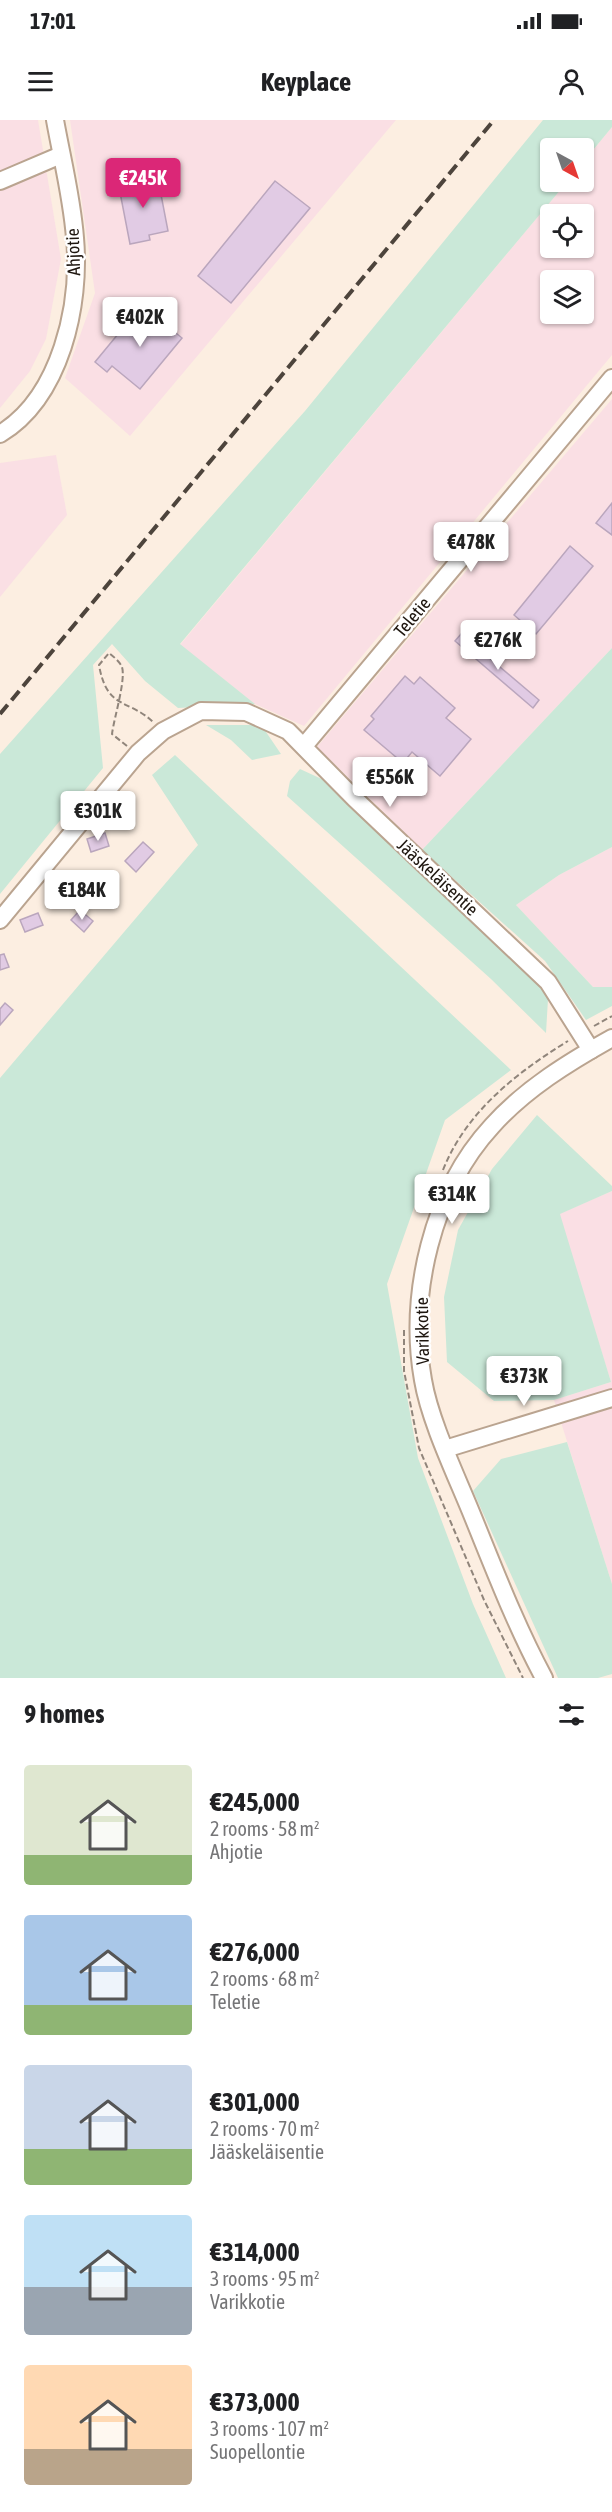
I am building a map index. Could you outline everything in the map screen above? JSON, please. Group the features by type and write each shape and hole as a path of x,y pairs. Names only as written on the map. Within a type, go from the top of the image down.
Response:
{"street":[{"name":"Ahjotie","path":"0,434 27,411 49,379 64,341 74,296 75,238 55,120"},
{"path":"0,181 61,155"},
{"name":"Teletie","path":"304,746 612,378"},
{"name":"Jääskeläisentie","path":"0,920 138,753 163,731 201,711 246,712 288,731 354,798 548,982 582,1032 591,1050"},
{"name":"Varikkotie","path":"544,1678 524,1641 446,1449 423,1381 420,1342 421,1292 434,1222 459,1173 491,1126 542,1081 612,1038"},
{"path":"446,1449 612,1398"}],"path":[{"path":"138,753 112,734 117,702 124,680 122,665 109,653 99,666 102,682 117,702 149,718 163,731"},
{"path":"442,1173 475,1116 509,1081 582,1032 611,1018"},
{"path":"405,1327 404,1371 419,1448 484,1600 523,1678"}],"shaded area":[{"path":"0,120 38,120 61,259 46,339 30,371 0,408"},
{"path":"70,120 396,120 130,436 65,378 95,293"},
{"path":"612,127 612,355 304,726 255,704 180,645 540,214 540,258 594,258 594,204 549,204 559,192 594,192 594,149"},
{"path":"612,399 612,648 422,850 317,747"},
{"path":"56,455 67,515 0,597 0,463"},
{"path":"612,847 612,987 593,987 516,905 559,875"},
{"path":"612,1191 612,1584 554,1400 611,1382 559,1214"}],"green space":[{"path":"543,120 612,120 612,127 594,149 594,138 540,138 540,192 559,192 549,204 540,204 540,214 180,644 255,704 178,708 145,681 112,644 93,665 103,768 0,894 0,754 305,411"},
{"path":"612,648 612,847 559,875 516,905 593,987 612,987 612,1006 586,1020 545,961 422,850"},
{"path":"206,725 255,725 264,729 281,754 252,760 231,740"},
{"path":"175,755 511,1070 445,1120 387,1284 418,1458 473,1604 506,1678 0,1678 0,1078 198,845 152,775"},
{"path":"300,769 326,781 536,972 548,999 546,1033 491,979 287,796 290,781"},
{"path":"537,1115 612,1186 612,1191 560,1214 611,1382 554,1400 494,1401 447,1362 444,1297 458,1230 492,1169"},
{"path":"567,1442 612,1584 612,1674 598,1678 558,1678 473,1491 501,1459"}],"building":[{"path":"138,178 139,183 158,179 168,231 149,235 150,240 130,244 118,182"},
{"path":"275,181 310,208 231,303 198,276"},
{"path":"142,305 182,338 140,389 112,366 107,372 95,362"},
{"path":"612,503 612,535 596,523"},
{"path":"570,546 593,566 536,634 514,615"},
{"path":"461,634 539,700 533,708 455,641"},
{"path":"405,676 414,684 420,677 455,708 446,718 471,739 440,776 412,752 403,763 364,730 374,719 371,716"},
{"path":"105,833 109,846 91,852 87,839"},
{"path":"143,842 154,852 136,872 125,861"},
{"path":"72,873 76,885 57,892 53,880"},
{"path":"80,910 93,921 84,932 71,920"},
{"path":"38,913 43,925 25,932 20,920"},
{"path":"4,954 9,967 0,970 0,955"},
{"path":"5,1003 13,1010 0,1025 0,1009"}],"railway":[{"path":"0,714 494,120"}]}
